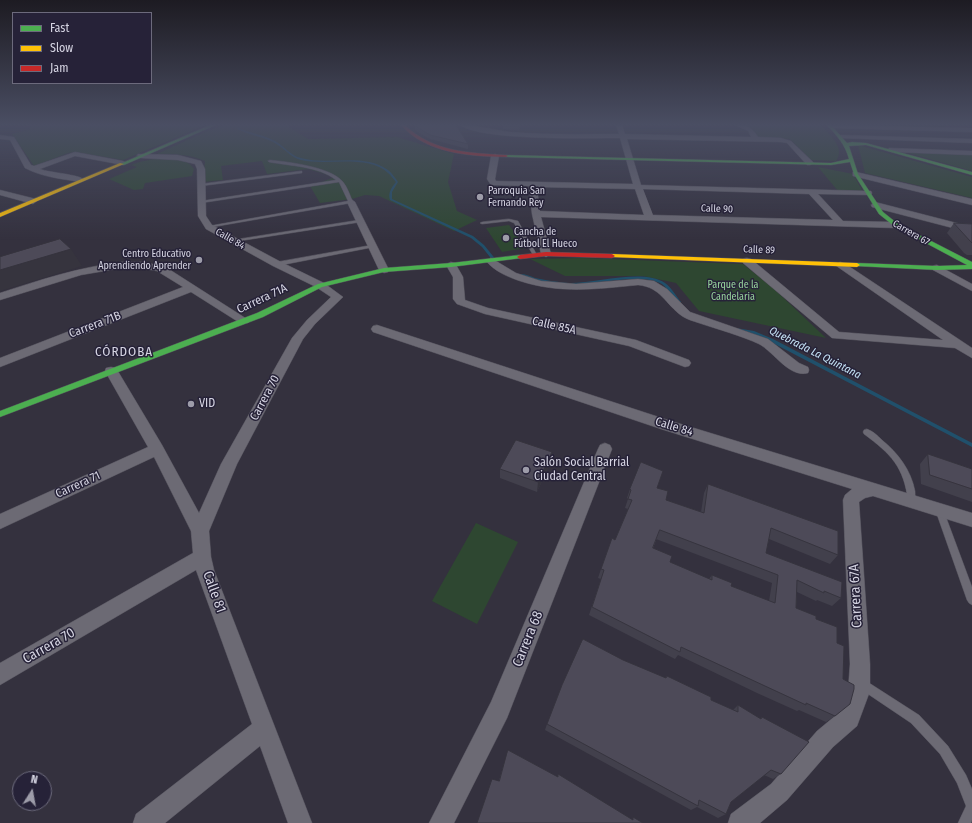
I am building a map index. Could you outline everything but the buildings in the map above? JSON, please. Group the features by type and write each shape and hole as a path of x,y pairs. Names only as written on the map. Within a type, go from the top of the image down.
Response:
{"street":[{"path":"27,163 32,169 41,172 81,180"},
{"path":"32,169 48,163"},
{"path":"0,214 122,163"},
{"name":"Calle 84","path":"198,163 201,169 202,216 210,227 233,241 320,285"},
{"path":"494,163 491,181 494,183 868,194"},
{"path":"630,163 650,218"},
{"path":"783,163 828,163"},
{"name":"Carrera 67","path":"850,163 849,172 868,194 881,213 896,226 972,266"},
{"path":"937,163 972,174"},
{"path":"810,164 972,202"},
{"path":"533,184 536,214 546,254"},
{"path":"0,192 33,201"},
{"path":"812,192 841,224"},
{"path":"351,202 358,221 384,270"},
{"path":"875,205 972,230"},
{"name":"Calle 90","path":"536,214 896,226"},
{"name":"Carrera 71A","path":"0,414 260,315 320,285 384,270 451,266 546,254"},
{"name":"Calle 89","path":"546,254 936,268 972,266"},
{"path":"491,261 512,275 540,284 576,287 638,282 650,283 663,291 686,314 764,342 794,366 803,370"},
{"path":"747,261 836,335 959,345"},
{"path":"0,297 89,270 138,264 160,268 244,321"},
{"path":"840,265 972,354"},
{"name":"Calle 85A","path":"451,266 457,272 460,279 459,299 461,302 485,310 632,343 685,363"},
{"path":"936,268 972,288"},
{"name":"Carrera 70","path":"200,531 229,464 298,338 311,322 338,297 320,285"},
{"name":"Carrera 71B","path":"0,363 191,288"},
{"name":"Calle 84","path":"377,329 666,425 972,520"},
{"name":"Calle 81","path":"111,371 157,449 200,531 202,557 300,823"},
{"name":"Carrera 71","path":"0,522 157,449"},
{"name":"Carrera 68","path":"441,823 499,710 605,449"},
{"name":"Carrera 67A","path":"740,823 779,792 825,739 849,718 859,691 860,664 851,500 860,492 874,489"},
{"name":"Carrera 70","path":"0,675 202,557"},
{"path":"145,823 264,728"}],"lane":[{"path":"210,227 351,202 341,182 315,170 288,163"},
{"path":"201,185 301,172"},
{"path":"202,202 338,181"},
{"path":"482,223 509,220 516,222 535,255"},
{"path":"233,241 358,221"},
{"path":"277,264 372,246"},
{"path":"867,432 881,442 901,464 909,478 912,501"},
{"path":"938,509 972,600"},
{"path":"859,682 916,720 944,750 962,779 972,806 964,823"}],"green space":[{"path":"32,163 41,163 34,166"},
{"path":"136,163 189,163 194,169 192,176 145,183 143,189 134,190 109,179 137,167 131,165"},
{"path":"205,163 242,163 221,166 223,180 203,182"},
{"path":"263,163 452,163 448,182 457,211 477,220 454,231 379,196 365,195 352,199 320,203 310,186 335,177 308,169 267,174"},
{"path":"863,163 924,163 972,177 972,198 865,173"},
{"path":"945,163 972,163 972,171"},
{"path":"818,167 853,174 863,192 838,191"},
{"name":"Cancha de Fútbol El Hueco","path":"509,225 526,248 502,252 486,228"},
{"name":"Parque de la Candelaria","path":"582,258 743,264 772,287 826,338 699,311 676,283 643,276 565,276 530,259"},
{"path":"476,523 518,542 477,624 432,601"}],"waterway":[{"name":"Quebrada La Quintana","path":"372,163 378,165 388,172 397,182 391,192 391,199 472,237 483,246 495,261"},
{"name":"Quebrada La Quintana","path":"521,275 546,281 570,284 641,278 662,283 669,289 679,302"},
{"name":"Quebrada La Quintana","path":"737,329 752,332 771,340 972,445"}],"traffic: fast":[{"path":"807,163 834,163"},
{"path":"853,163 856,174 881,213 896,225 972,265"},
{"path":"935,163 972,174"},
{"path":"0,414 260,315 320,285 384,270 451,265 520,257"},
{"path":"857,265 937,268 972,267"}],"traffic: slow":[{"path":"0,215 122,164"},
{"path":"612,256 857,265"}],"traffic: jam":[{"path":"520,257 546,254 612,256"}],"place":[{"name":"Parroquia San Fernando Rey","path":"480,197"},
{"name":"Cancha de Fútbol El Hueco","path":"506,238"},
{"name":"Centro Educativo Aprendiendo Aprender","path":"199,260"},
{"name":"VID","path":"191,404"},
{"name":"Salón Social Barrial Ciudad Central","path":"526,470"}],"district":[{"name":"CÓRDOBA","path":"124,352"}]}
